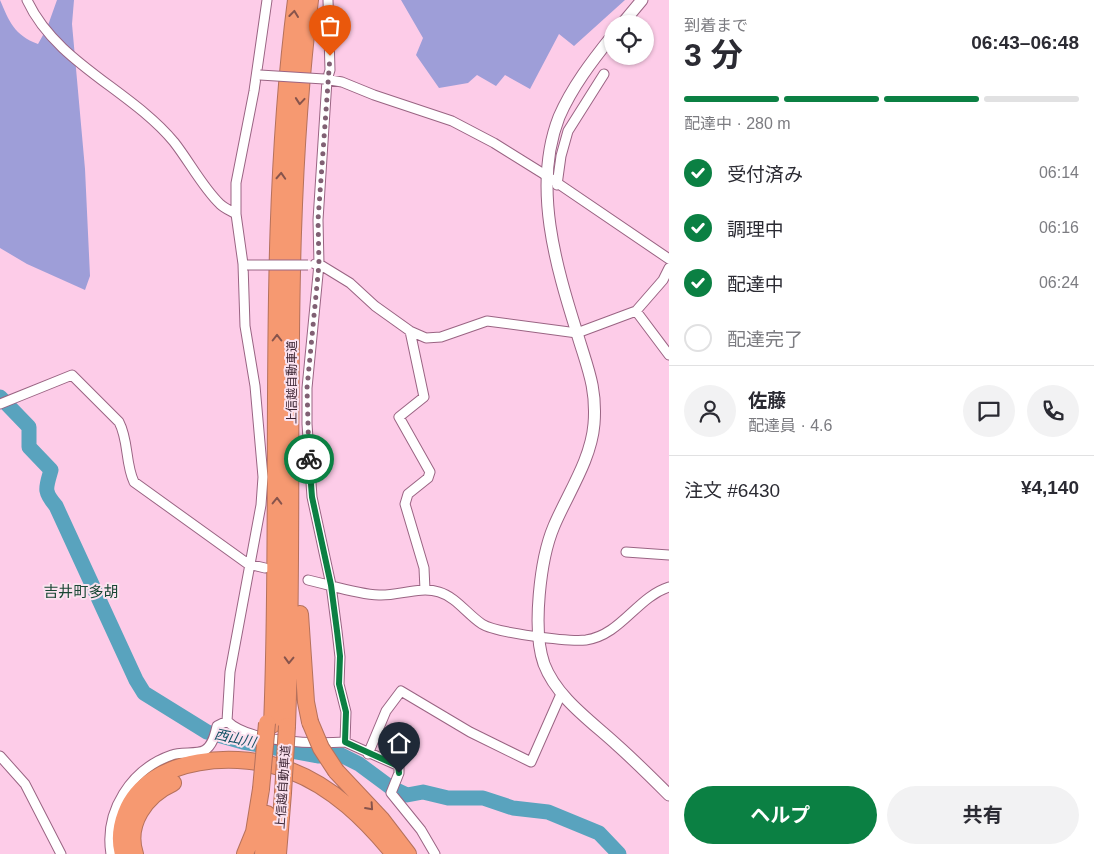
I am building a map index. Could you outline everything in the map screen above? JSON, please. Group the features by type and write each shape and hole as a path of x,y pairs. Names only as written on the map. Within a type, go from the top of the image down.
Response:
{"highway":[{"name":"上信越自動車道","path":"275,725 278,223 284,123 296,0"},
{"name":"上信越自動車道","path":"263,854 271,791 292,454 295,175 310,0"},
{"path":"292,454 303,668 310,722 321,748 336,771 382,820 408,854"},
{"path":"123,854 120,836 123,821 129,807 148,785 176,769 226,759 275,765 307,778 353,810 394,854"},
{"path":"135,854 132,836 134,823 139,811 156,792 182,778 216,770 232,770 266,774 281,778 316,795 347,819 380,854"},
{"name":"上信越自動車道","path":"271,791 278,854"},
{"path":"245,854 271,791"}],"street":[{"path":"27,0 40,23 70,54 134,103 155,122 174,141 220,204 236,214"},
{"path":"267,0 258,74 236,183 236,214 245,265 245,326 255,386 263,477 261,505 248,564 245,598 239,617 230,672 227,721 234,728 297,743 345,742 398,766 399,773 391,793 421,830 435,854"},
{"path":"328,0 330,70 326,80 318,220 319,264 307,388 307,424 312,497 331,585 340,656 339,684 346,712 345,742"},
{"path":"630,15 642,0"},
{"path":"604,46 587,67 560,116 551,143 547,176 548,216 577,333 592,377 594,425 587,453 547,547 540,588 538,637 544,664 561,694 642,766 669,795"},
{"path":"258,74 342,82 374,95 452,121 494,143 547,176 557,185 669,259"},
{"path":"557,185 561,156 568,131 604,74"},
{"path":"245,265 319,264 350,283 375,306 410,331 426,338 441,337 473,324 492,321 577,333 636,311 663,280 669,268"},
{"path":"636,311 669,355"},
{"path":"410,331 424,397 399,417 430,472 428,478 408,494 405,504 424,568 425,590"},
{"path":"0,404 72,375 119,422 124,432 129,471 134,482 248,564 265,568"},
{"path":"626,552 669,554"},
{"path":"308,580 378,595 425,590 441,592 489,627 538,637 586,640 609,632 646,601 668,586"},
{"path":"368,754 386,711 401,691 470,732 531,762 561,694"},
{"path":"111,854 108,840 112,817 121,795 137,776 154,762 173,754 205,750 211,744 217,726 227,721"},
{"path":"0,756 25,784 42,812 60,854"}],"shaded area":[{"path":"0,0 13,27 23,36 38,44 47,28 57,0 74,0 72,24 85,169 90,276 85,290 27,264 0,248"},
{"path":"401,0 625,0 608,15 604,15 604,19 574,46 559,34 530,89 505,75 496,86 477,75 468,83 439,88 416,55 423,38"}],"waterway":[{"name":"西山川","path":"0,397 29,427 29,447 51,470 47,493 56,506 136,680 144,693 207,732 243,742 319,756 341,755 359,764 390,787 407,795 423,792 448,798 483,798 513,808 548,812 599,833 619,854"}],"way so far":[{"path":"309,459 307,388 319,264 318,220 330,56"}],"district":[{"name":"吉井町多胡","path":"81,592"}],"route":[{"path":"309,459 312,497 331,585 337,631 340,656 339,684 346,712 345,742 398,766 399,773"}]}
